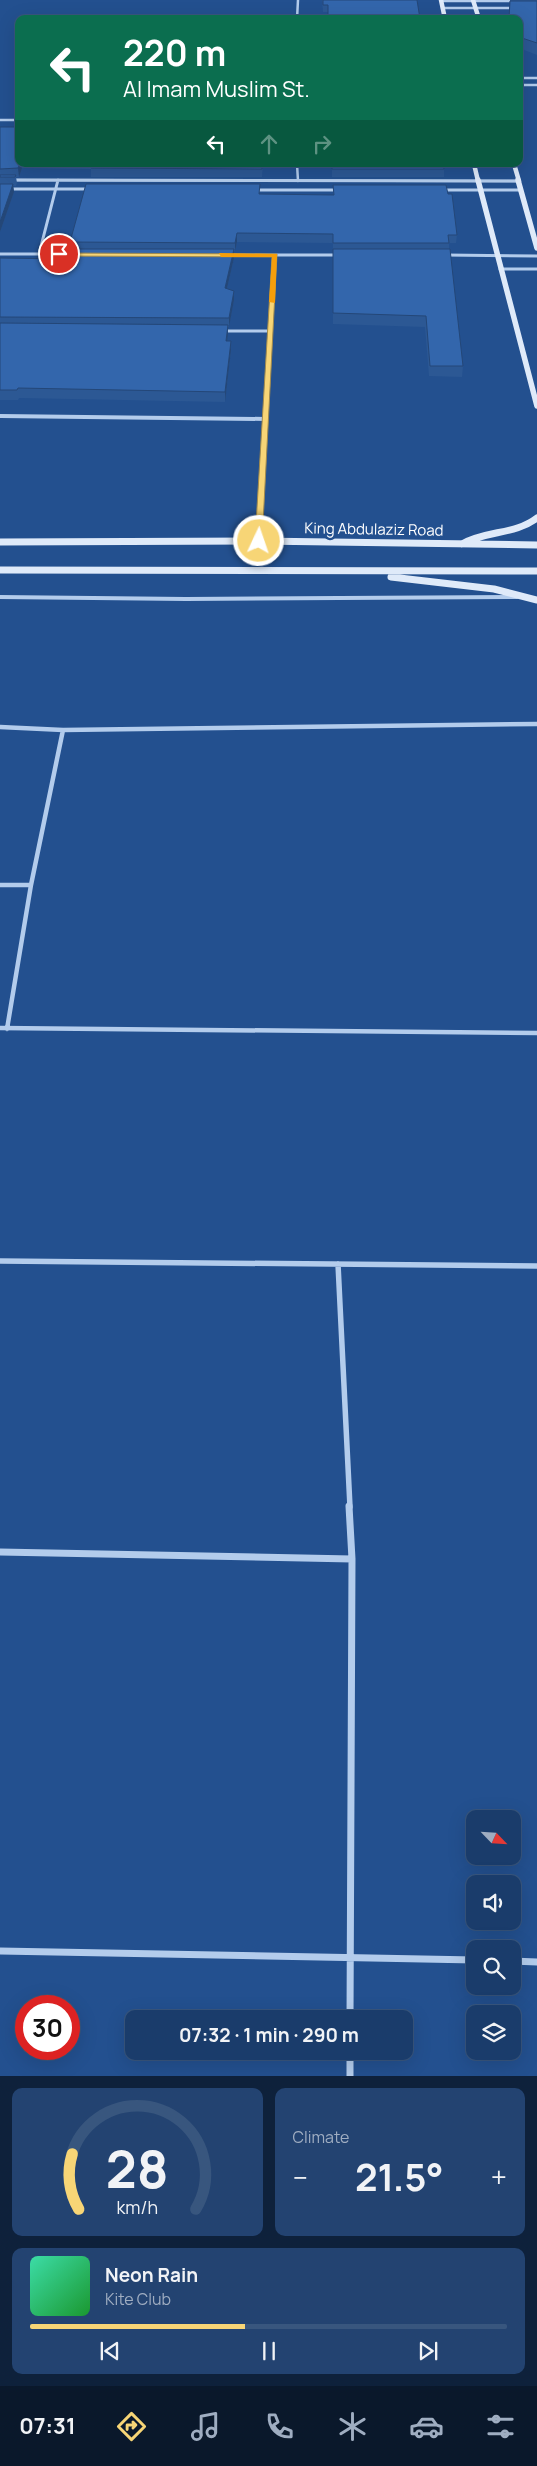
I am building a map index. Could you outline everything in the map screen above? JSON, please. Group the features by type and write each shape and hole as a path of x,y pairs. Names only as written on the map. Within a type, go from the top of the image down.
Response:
{"main road":[{"path":"441,1 444,15"},
{"path":"474,1 477,15"},
{"path":"475,167 537,406"},
{"path":"515,167 537,248"},
{"path":"460,544 482,534 507,532 529,526 537,518"},
{"name":"King Abdulaziz Road","path":"0,542 259,541 537,546"},
{"path":"0,570 537,571"},
{"path":"345,571 494,589 534,598"}],"street":[{"path":"298,0 298,15"},
{"path":"441,1 519,1"},
{"path":"442,8 520,8"},
{"path":"523,78 537,78"},
{"path":"523,85 537,85"},
{"path":"0,120 15,120"},
{"path":"297,167 298,181"},
{"path":"0,180 518,181"},
{"path":"39,254 58,180"},
{"path":"0,189 97,189"},
{"path":"252,190 340,190"},
{"path":"438,190 521,190"},
{"path":"0,254 78,254"},
{"path":"226,255 342,255"},
{"path":"259,541 275,255"},
{"path":"439,256 537,256"},
{"path":"500,268 537,269"},
{"path":"213,331 271,331"},
{"path":"0,416 266,419"},
{"path":"0,597 186,599 534,598"},
{"path":"0,727 63,730 537,724"},
{"path":"7,1029 31,886 63,730"},
{"path":"0,885 31,886"},
{"path":"0,1028 537,1033"},
{"path":"0,1261 537,1266"},
{"path":"338,1264 352,1559 350,2010"},
{"path":"0,1552 352,1559"},
{"path":"0,1951 466,1960"},
{"path":"521,1961 537,1962"},
{"path":"350,2060 350,2076"}],"building":[{"path":"323,0 417,0 419,15 328,15 328,5 323,5"},
{"path":"510,1 537,1 537,43 523,38 523,15 509,15"},
{"path":"0,127 15,127 15,167 18,167 0,169"},
{"path":"262,167 262,169 91,168"},
{"path":"332,167 444,167 444,169 332,169"},
{"path":"0,175 16,175 15,177 0,177"},
{"path":"0,184 13,184 0,222"},
{"path":"86,184 260,184 259,194 334,195 333,185 446,185 448,194 452,194 457,235 448,235 449,243 333,243 333,234 237,233 235,243 70,242"},
{"path":"68,249 234,249 225,288 234,291 229,318 0,317 0,258 65,259"},
{"path":"333,249 450,249 463,366 430,366 426,316 333,313"},
{"path":"0,323 228,325 226,341 231,341 225,392 18,388 17,390 0,390"}],"slow traffic":[{"path":"221,255 275,255 272,302"}],"route":[{"path":"59,254 275,255 259,541"}]}
